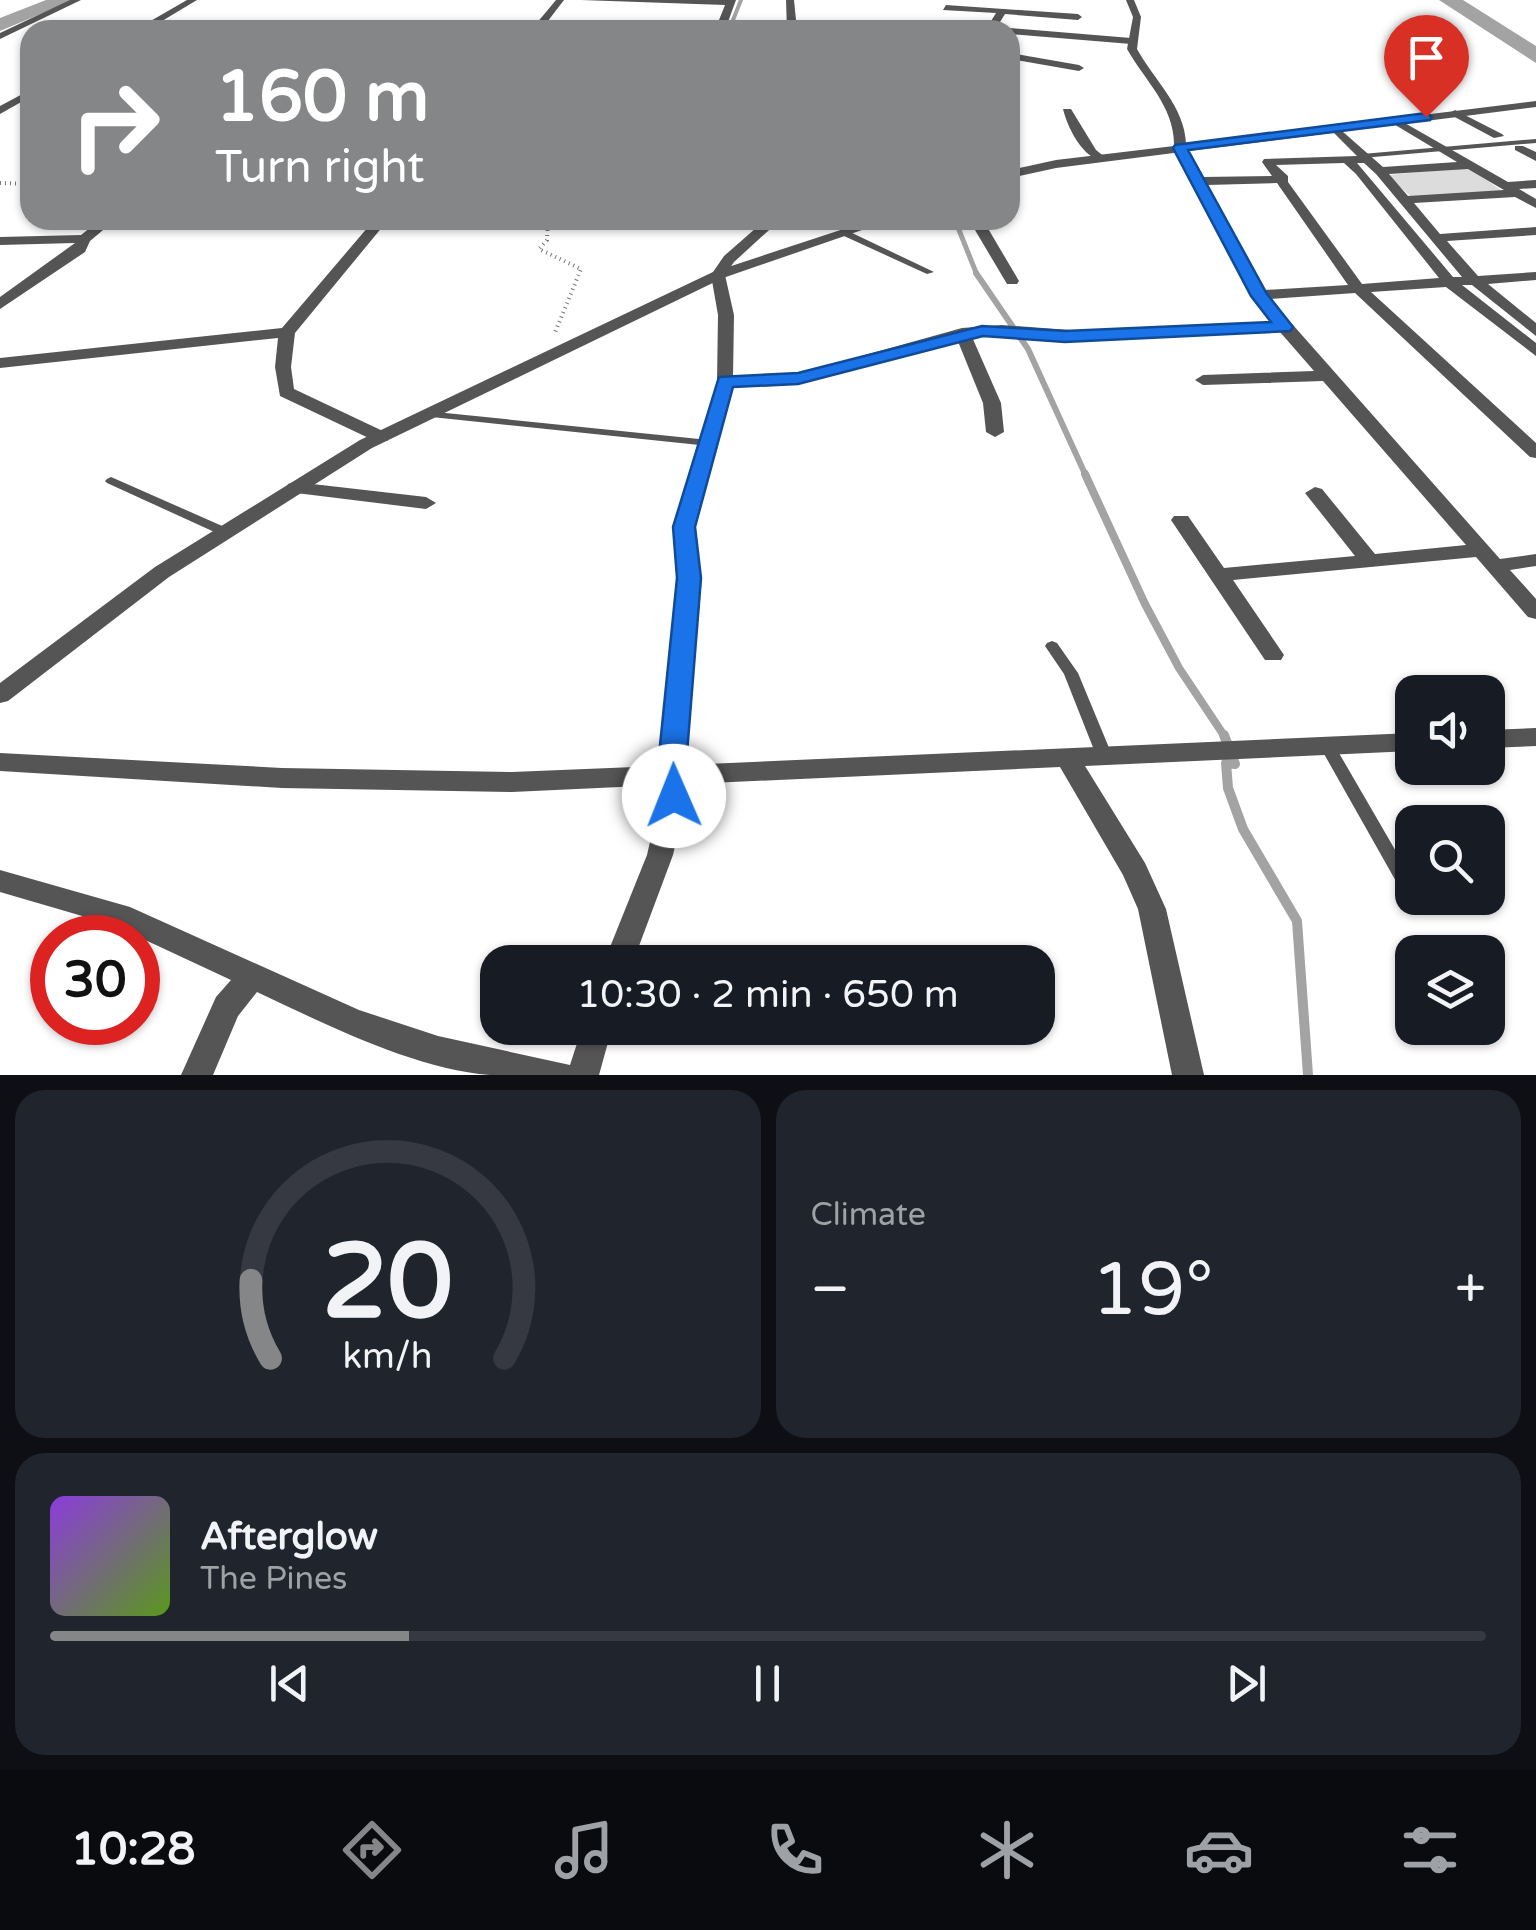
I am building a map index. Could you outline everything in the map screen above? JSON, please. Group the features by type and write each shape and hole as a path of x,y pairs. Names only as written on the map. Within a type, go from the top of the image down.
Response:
{"street":[{"path":"34,20 77,0"},
{"path":"158,20 193,0"},
{"path":"544,20 560,0"},
{"path":"584,0 731,1"},
{"path":"1130,0 1138,17 1131,41 1137,61 1177,120 1180,148 1260,296 1536,612"},
{"path":"946,8 1078,16"},
{"path":"996,20 1002,11"},
{"path":"1020,33 1131,41"},
{"path":"1020,58 1080,68"},
{"path":"1020,172 1100,158 1536,104"},
{"path":"1068,111 1091,152 1100,158"},
{"path":"1455,113 1536,157"},
{"path":"1396,120 1536,204"},
{"path":"1334,128 1380,171 1473,280 1535,328"},
{"path":"1364,157 1268,162 1358,288 1536,452"},
{"path":"1346,159 1360,170 1449,282 1536,351"},
{"path":"1380,171 1471,166"},
{"path":"1198,181 1284,180"},
{"path":"1404,200 1512,190 1536,184"},
{"path":"0,304 80,249 84,239 95,230"},
{"path":"373,230 287,332 283,367 286,392 380,437"},
{"path":"626,945 660,855 674,775 689,578 684,527 725,382 726,315 718,275 763,230"},
{"path":"0,695 102,615 225,532 380,437 718,275 858,230"},
{"path":"982,230 1012,281"},
{"path":"1436,238 1536,231"},
{"path":"0,241 84,239"},
{"path":"1260,296 1536,276"},
{"path":"725,382 798,378 962,333 1002,330 1082,336 1284,327"},
{"path":"0,363 287,332"},
{"path":"962,333 992,402 994,432"},
{"path":"1203,380 1326,376"},
{"path":"294,488 426,503"},
{"path":"1315,493 1370,561"},
{"path":"1181,520 1273,655"},
{"path":"1218,574 1370,561 1536,560"},
{"path":"1505,738 1536,737"},
{"path":"0,762 414,782 674,775 1395,743"},
{"path":"1067,757 1135,871 1152,909 1188,1075"},
{"path":"0,881 120,915 354,1022 438,1050 558,1075"},
{"path":"197,1075 227,1007 250,977"},
{"path":"583,1075 591,1045"}],"lane":[{"path":"1364,157 1536,140"},
{"path":"847,234 930,272"},
{"path":"426,414 708,443"},
{"path":"111,481 225,532"},
{"path":"1052,646 1071,672 1104,755"},
{"path":"1327,745 1395,864"}],"path":[{"path":"548,230 547,240 539,250 581,269 550,345 553,352"}],"shaded area":[{"path":"1474,170 1503,192 1411,197 1388,175"}],"waterway":[{"path":"0,25 64,0"},
{"path":"733,20 741,0"},
{"path":"1449,0 1536,56"},
{"path":"959,230 976,274"},
{"path":"976,274 1028,349 1086,476"},
{"path":"1085,474 1179,668 1224,736"},
{"path":"1224,736 1235,764 1226,763 1228,788 1243,829 1297,921 1308,1075"}],"route":[{"path":"674,796 678,774 671,775 689,578 684,527 725,382 788,380 982,331 1065,336 1284,327 1260,296 1180,148 1426,117"}]}
